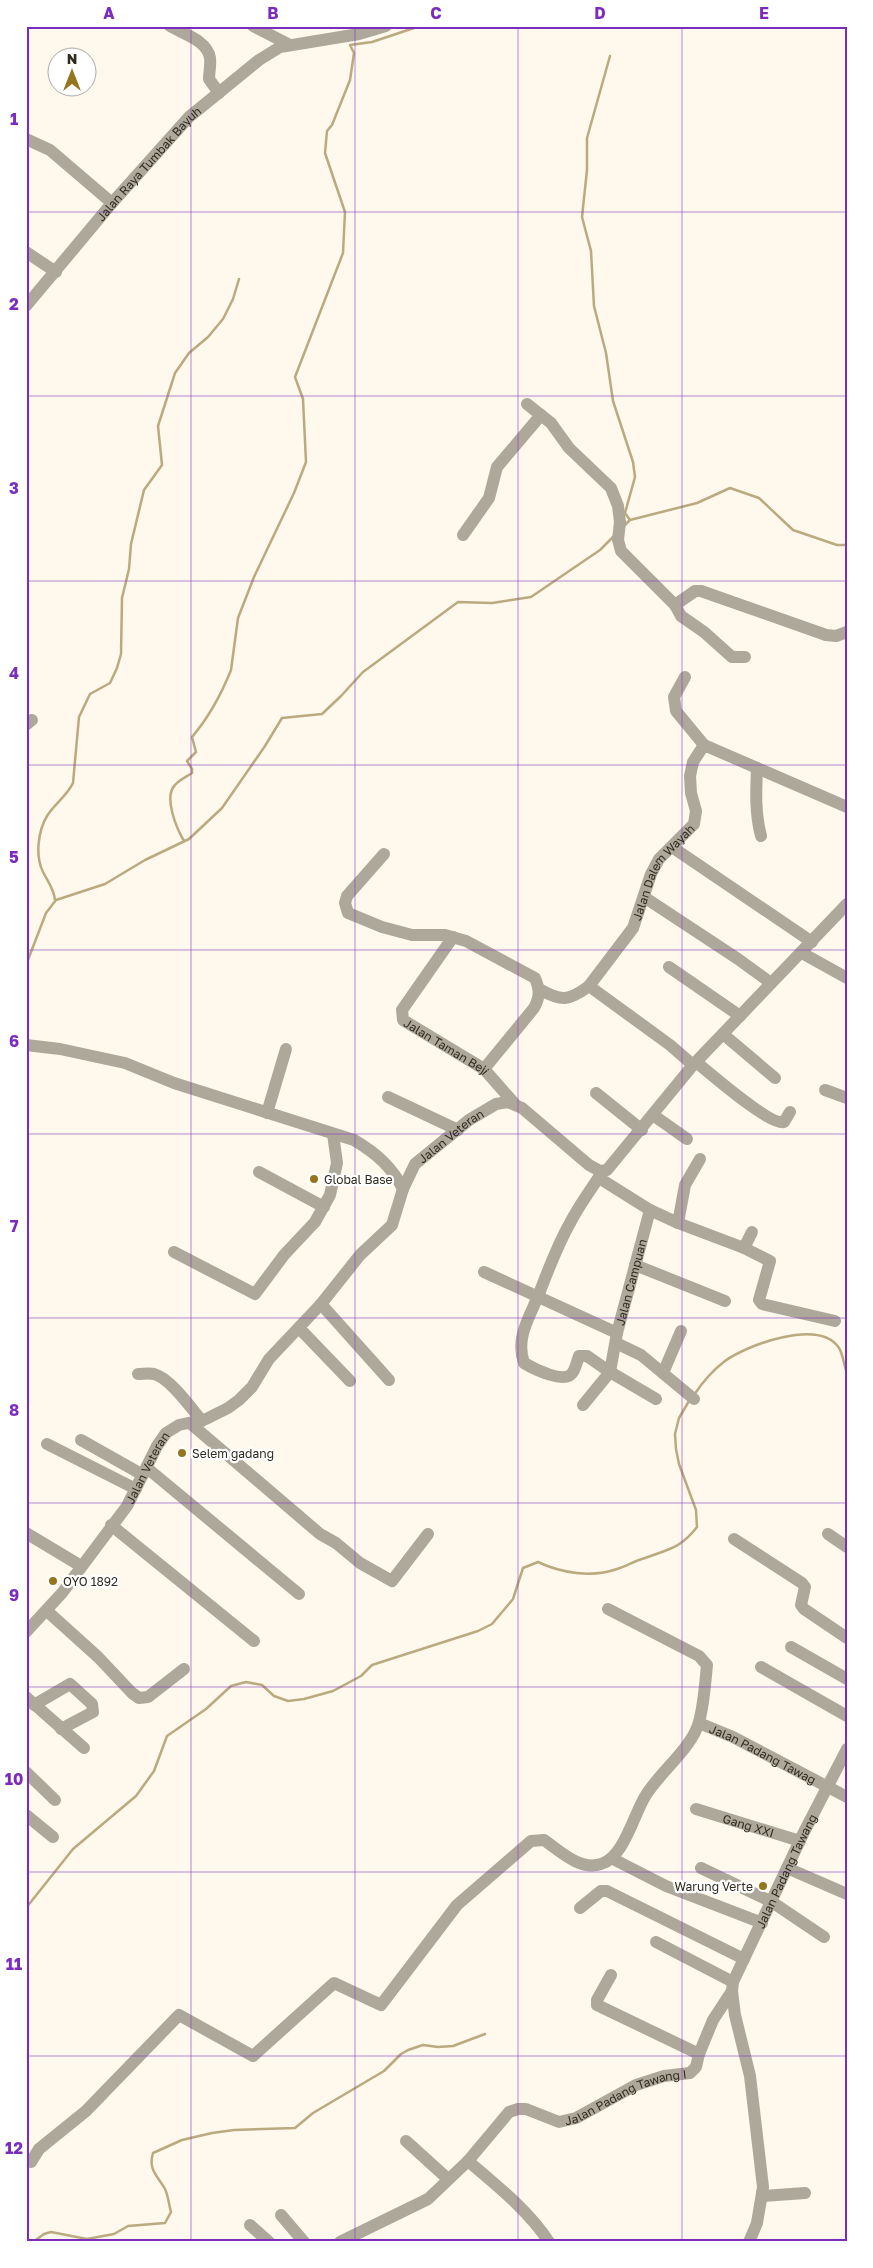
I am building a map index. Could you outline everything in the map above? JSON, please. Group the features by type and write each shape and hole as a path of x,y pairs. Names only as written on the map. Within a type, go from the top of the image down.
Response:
{"street":[{"path":"170,26 193,37 206,49 210,56 209,79 219,93"},
{"name":"Jalan Raya Tumbak Bayuh","path":"26,306 112,203 189,116 266,55 280,47 359,34 386,26"},
{"path":"258,29 290,45"},
{"path":"258,29 269,43 266,55"},
{"path":"26,140 50,150 112,203"},
{"path":"26,252 56,272"},
{"path":"527,404 555,428 569,448 611,488 616,500 620,522 618,540 621,552 675,606 681,616 704,632 735,659"},
{"path":"463,535 489,498 497,467 542,416"},
{"path":"675,606 695,592 701,592 826,635 836,636 847,632"},
{"path":"685,677 674,697 676,711 704,745 846,804"},
{"name":"Jalan Dalem Wayah","path":"589,986 633,928 651,874 659,859 694,824 696,818 690,776 694,762 704,745"},
{"path":"757,768 755,801 756,818 761,836"},
{"path":"672,847 812,942"},
{"path":"384,854 347,896 345,903 348,913 382,927 412,935 453,938 466,941 535,978 539,989 538,999 534,1008 484,1069"},
{"path":"644,897 738,958 771,983"},
{"path":"656,1399 587,1356 579,1356 573,1372 569,1376 562,1377 544,1372 524,1363 522,1356 524,1324 538,1296 553,1256 570,1222 601,1175 610,1168 723,1034 847,904"},
{"name":"Jalan Taman Beji","path":"453,938 402,1010 401,1016 403,1020 484,1069 514,1103"},
{"path":"802,953 847,978"},
{"path":"669,967 740,1016"},
{"path":"539,989 555,998 566,999 575,996 589,986 746,1102 778,1122 784,1122 790,1112"},
{"path":"723,1034 775,1078"},
{"path":"28,1045 60,1049 125,1063 174,1083 354,1140 367,1148 390,1168 403,1189"},
{"path":"267,1113 286,1049"},
{"path":"825,1090 847,1098"},
{"path":"596,1093 642,1130"},
{"path":"388,1097 458,1130"},
{"path":"514,1103 601,1175 650,1210 678,1223 744,1248 770,1261 759,1300 762,1304 835,1321"},
{"name":"Jalan Veteran","path":"27,1629 47,1611 131,1500 157,1446 166,1434 179,1425 196,1422 228,1408 239,1400 252,1387 269,1359 321,1304 360,1255 392,1225 403,1189 415,1164 469,1120 496,1104 514,1103"},
{"path":"653,1116 687,1139"},
{"path":"174,1252 255,1294 284,1255 315,1222 330,1195 337,1163 333,1134"},
{"path":"678,1223 685,1185 700,1159"},
{"path":"390,1168 405,1168 415,1164"},
{"path":"259,1172 324,1207"},
{"name":"Jalan Campuan","path":"583,1405 610,1372 650,1210"},
{"path":"744,1248 752,1232"},
{"path":"635,1265 725,1300"},
{"path":"484,1272 538,1296 617,1338 641,1355 694,1399"},
{"path":"321,1304 389,1380"},
{"path":"299,1328 350,1381"},
{"path":"662,1373 680,1331"},
{"path":"138,1374 160,1376 176,1391 196,1422 320,1534 336,1543 390,1584 428,1534"},
{"path":"81,1440 145,1472 299,1594"},
{"path":"47,1444 136,1489"},
{"path":"111,1526 254,1641"},
{"path":"26,1533 81,1566"},
{"path":"828,1534 847,1547"},
{"path":"734,1539 802,1583 805,1587 802,1605 804,1609 847,1638"},
{"path":"31,2162 39,2149 86,2111 179,2015 252,2056 334,1983 381,2004 456,1905 532,1841 544,1840 572,1859 583,1864 602,1864 609,1860 620,1848 645,1795 689,1741 699,1723 707,1665 705,1661 608,1609"},
{"path":"47,1611 98,1657 139,1698 148,1696 184,1669"},
{"path":"791,1647 847,1679"},
{"path":"761,1667 847,1716"},
{"path":"61,1729 92,1712 92,1704 70,1684 30,1701 61,1729 84,1748"},
{"name":"Jalan Padang Tawag","path":"699,1723 733,1737 826,1788 847,1797"},
{"name":"Jalan Padang Tawang","path":"732,1989 787,1868 847,1749"},
{"path":"26,1772 55,1800"},
{"name":"Gang XXI","path":"696,1809 800,1841"},
{"path":"26,1815 53,1837"},
{"path":"615,1860 666,1886 762,1923"},
{"path":"701,1868 772,1902 824,1937"},
{"path":"787,1868 847,1894"},
{"path":"580,1908 601,1891 607,1891 744,1960"},
{"path":"656,1942 732,1989 735,2015 750,2076 763,2196 757,2223 749,2242"},
{"path":"611,1975 597,2000 597,2005 699,2054"},
{"name":"Jalan Padang Tawang I","path":"344,2241 428,2199 468,2161 509,2112 526,2109 560,2122 576,2118 636,2085 664,2076 690,2073 696,2067 699,2054 713,2020 732,1989"},
{"path":"406,2140 448,2179"},
{"path":"468,2161 508,2194 542,2231 548,2242"},
{"path":"763,2196 805,2193"},
{"path":"281,2215 304,2242"},
{"path":"250,2225 269,2242"}],"waterway":[{"path":"184,841 172,813 170,797 172,790 178,782 192,773 192,769 187,761 196,752 192,737 214,705 231,670 238,618 254,577 294,493 306,462 303,399 295,377 343,253 345,212 325,153 327,131 332,125 350,80 354,53 350,45 372,42 420,26"},
{"path":"610,56 587,138 587,170 582,217 591,251 594,306 606,353 613,401 633,462 635,477 625,513 630,520"},
{"path":"55,900 39,859 38,851 41,829 47,816 73,783 79,717 90,694 110,683 117,668 121,654 122,598 129,569 131,544 144,490 162,465 158,426 175,373 189,353 208,337 223,319 233,299 239,279"},
{"path":"625,525 630,520 697,503 730,488 759,498 793,530 837,545 847,545"},
{"path":"26,965 46,913 56,900 105,884 145,860 189,839 222,808 282,718 322,714 363,672 458,602 492,603 531,597 600,550 614,536"},
{"path":"694,1395 704,1381 725,1361 749,1348 783,1337 816,1335 829,1339 839,1348 847,1373"},
{"path":"26,1908 73,1849 136,1796 154,1771 167,1736 206,1709 231,1686 246,1682 262,1685 274,1696 288,1701 304,1699 333,1691 361,1676 372,1665 478,1631 492,1624 513,1599 523,1568 538,1562 557,1569 577,1573 607,1572 680,1544 697,1527 696,1510 679,1464 675,1434 679,1418 689,1401"},
{"path":"33,2242 44,2234 51,2232 87,2239 114,2234 128,2226 165,2223 171,2212 166,2191 152,2168 153,2153 182,2140 212,2133 234,2130 295,2128 313,2113 384,2071 401,2054 408,2050 423,2045 453,2046 485,2034"}],"place":[{"name":"Global Base","path":"314,1179"},
{"name":"Selem gadang","path":"182,1453"},
{"name":"OYO 1892","path":"53,1581"},
{"name":"Warung Verte","path":"763,1886"}]}
